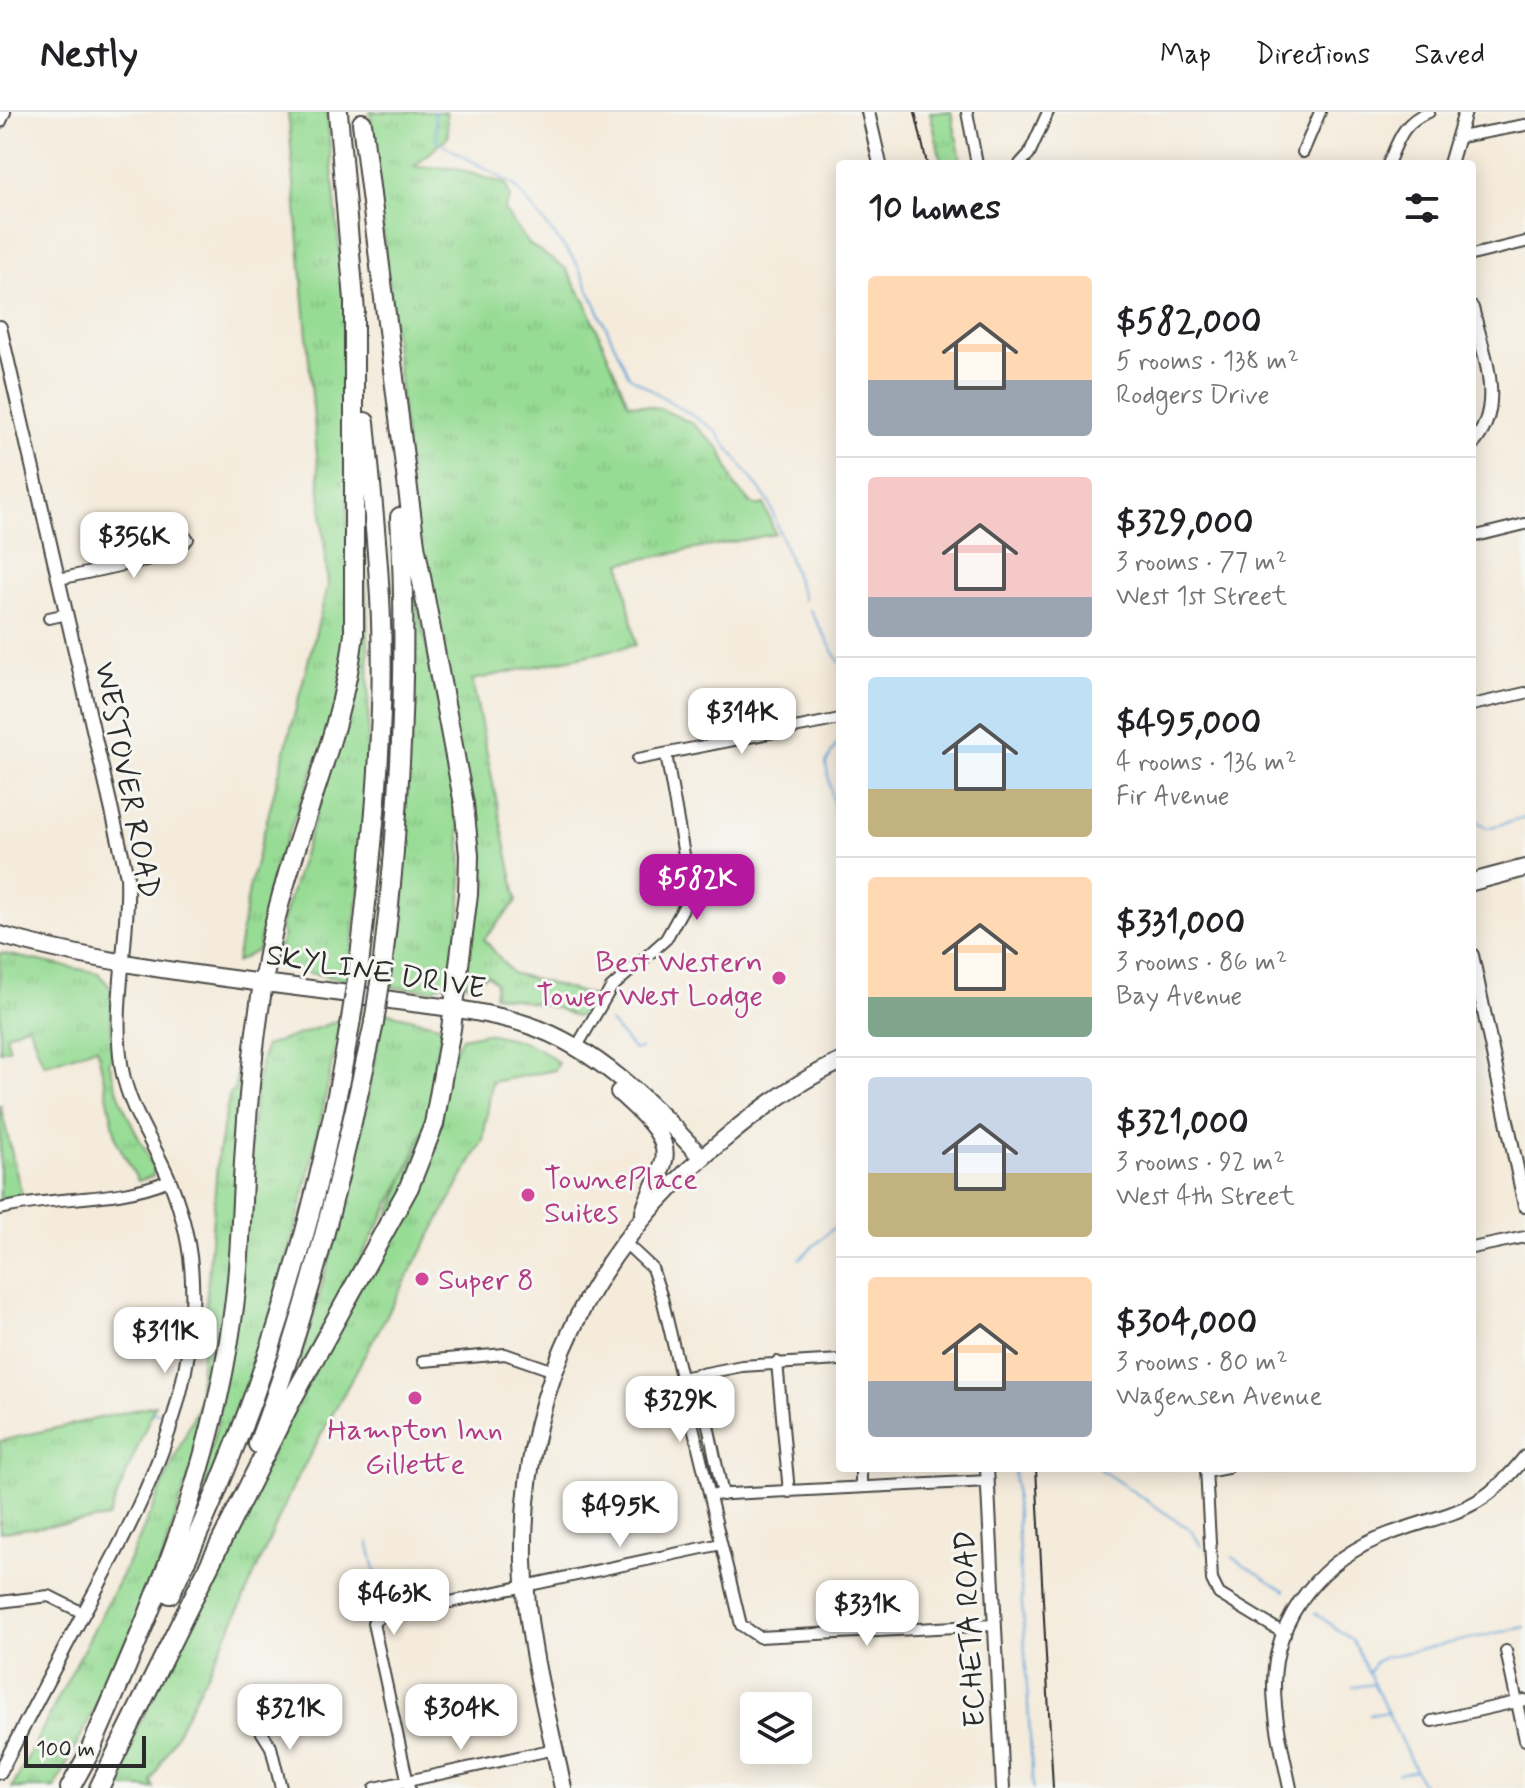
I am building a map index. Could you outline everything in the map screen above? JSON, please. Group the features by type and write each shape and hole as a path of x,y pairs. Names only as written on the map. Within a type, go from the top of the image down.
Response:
{"highway":[{"path":"70,1788 185,1563 242,1423 281,1312 318,1182 351,1019 375,831 381,622 338,112"},
{"path":"201,1582 275,1401 315,1279 338,1194 374,1023 382,969 399,798 403,575 396,455 362,117"},
{"path":"99,1788 291,1401 409,1187 434,1124 453,1009 468,894 469,855 464,804 415,545 362,117"},
{"path":"88,1755 179,1542 197,1486 221,1385 232,1320 245,1142 264,981 281,890 338,724 350,673 354,634 354,302"}],"main road":[{"path":"1476,881 1525,868"},
{"name":"SKYLINE DRIVE","path":"0,935 124,961 453,1009 528,1024 576,1048 599,1064 642,1098 701,1157"},
{"path":"599,1064 609,1083 655,1130 664,1147 664,1162 644,1213"},
{"path":"563,1788 536,1664 526,1587 524,1534 530,1463 554,1371 587,1300 644,1213 701,1157 761,1109 836,1064"}],"street":[{"path":"0,121 4,112"},
{"path":"868,112 879,160"},
{"path":"967,112 976,160"},
{"path":"1024,160 1048,112"},
{"path":"1303,152 1320,112"},
{"path":"1390,160 1409,122 1429,112"},
{"path":"1451,160 1465,112"},
{"path":"1460,137 1525,125"},
{"path":"1476,254 1525,242"},
{"path":"1476,325 1491,387 1491,411 1484,432 1476,441"},
{"name":"WESTOVER ROAD","path":"0,327 127,876 129,913 120,1020 122,1069 140,1123 169,1180 181,1216 192,1282 188,1348 176,1409 126,1537 0,1772"},
{"path":"1476,536 1525,524"},
{"path":"59,579 169,555 188,539"},
{"path":"49,618 67,614"},
{"path":"1476,704 1525,693"},
{"path":"638,759 836,720"},
{"path":"576,1048 611,988 666,939 686,903 686,866 666,754"},
{"path":"1476,974 1525,1206"},
{"path":"0,1209 33,1200 141,1191 169,1180"},
{"path":"1476,1247 1525,1237"},
{"path":"623,1241 652,1268 741,1625 759,1637 995,1625"},
{"path":"423,1361 505,1354 554,1371"},
{"path":"681,1378 777,1362 836,1360"},
{"path":"777,1362 789,1492"},
{"path":"697,1374 723,1495"},
{"path":"1290,1788 1275,1708 1276,1660 1303,1597 1324,1570 1342,1556 1367,1543 1450,1517 1476,1503 1496,1489 1525,1457"},
{"path":"861,1472 861,1487"},
{"path":"1206,1472 1212,1580 1219,1594 1285,1634"},
{"path":"710,1495 861,1487 988,1474"},
{"name":"ECHETA ROAD","path":"988,1474 1003,1788"},
{"path":"408,1785 373,1623 380,1617 721,1544"},
{"path":"0,1602 49,1596 83,1613"},
{"path":"1506,1651 1521,1701 1525,1740"},
{"path":"1432,1721 1521,1701"},
{"path":"261,1731 271,1747 281,1788"},
{"path":"375,1788 408,1785 555,1749"}],"green space":[{"path":"288,112 327,112 347,332 348,636 336,713 275,867 258,950 236,962 249,889 328,585"},
{"path":"370,112 446,112 448,137 414,167 454,168 506,184 510,198 504,210 529,244 565,268 586,303 628,403 659,408 692,423 721,450 736,488 755,506 764,504 775,534 621,563 636,645 472,680 517,901 484,939 512,973 595,996 585,1014 575,1017 557,1008 494,995 496,983 488,975 465,985 473,854 417,547"},
{"path":"930,112 951,112 961,160 941,160"},
{"path":"362,515 368,631 368,748 361,864 347,980 283,968 275,956 284,936 280,928 342,731"},
{"path":"410,587 414,587 445,733 460,834 462,885 458,934 447,981 432,990 388,987 407,787 411,688"},
{"path":"0,953 98,973 111,988 112,1058 109,1061 112,1075 134,1129 155,1168 153,1176 138,1181 117,1142 97,1047 44,1065 28,1024 6,1035 10,1048 0,1051"},
{"path":"247,997 252,1008 234,1245 213,1402 149,1599 55,1788 12,1788 130,1559 202,1397 199,1390 218,1153 230,1092 234,1092"},
{"path":"384,1012 439,1025 443,1030 436,1055 432,1108 420,1148 295,1380 350,1186"},
{"path":"340,1020 315,1147 283,1274 242,1399 191,1518 217,1425 257,1080 265,1046"},
{"path":"486,1033 534,1046 558,1063 555,1070 492,1082 483,1140 293,1486 233,1623 152,1781 154,1788 106,1788 199,1609 257,1480 364,1279 456,1047 462,1038"},
{"path":"0,1104 22,1196 0,1202"},
{"path":"155,1405 108,1518 0,1532 0,1441"}],"waterway":[{"path":"434,112 437,141 514,185 576,262 629,376 714,429 769,502 804,600"},
{"path":"810,610 836,656"},
{"path":"836,745 826,763 836,821"},
{"path":"1476,818 1479,824 1487,828 1525,818"},
{"path":"610,1022 634,1050 641,1048"},
{"path":"799,1259 836,1226"},
{"path":"201,1395 205,1383"},
{"path":"151,1412 161,1413"},
{"path":"1014,1472 1033,1788"},
{"path":"1104,1472 1191,1530 1202,1547"},
{"path":"366,1613 378,1582 368,1541"},
{"path":"1232,1557 1285,1591"},
{"path":"1315,1613 1353,1641 1424,1788"},
{"path":"1369,1673 1375,1662 1385,1657 1525,1627"},
{"path":"1353,1687 1374,1684"},
{"path":"1370,1715 1388,1712"},
{"path":"1398,1774 1415,1770"}],"railway":[{"path":"915,112 926,160"},
{"path":"1036,1472 1053,1788"}],"place":[{"name":"Best Western Tower West Lodge","path":"779,978"},
{"name":"TownePlace Suites","path":"528,1195"},
{"name":"Super 8","path":"422,1279"},
{"name":"Hampton Inn Gillette","path":"415,1398"}]}
